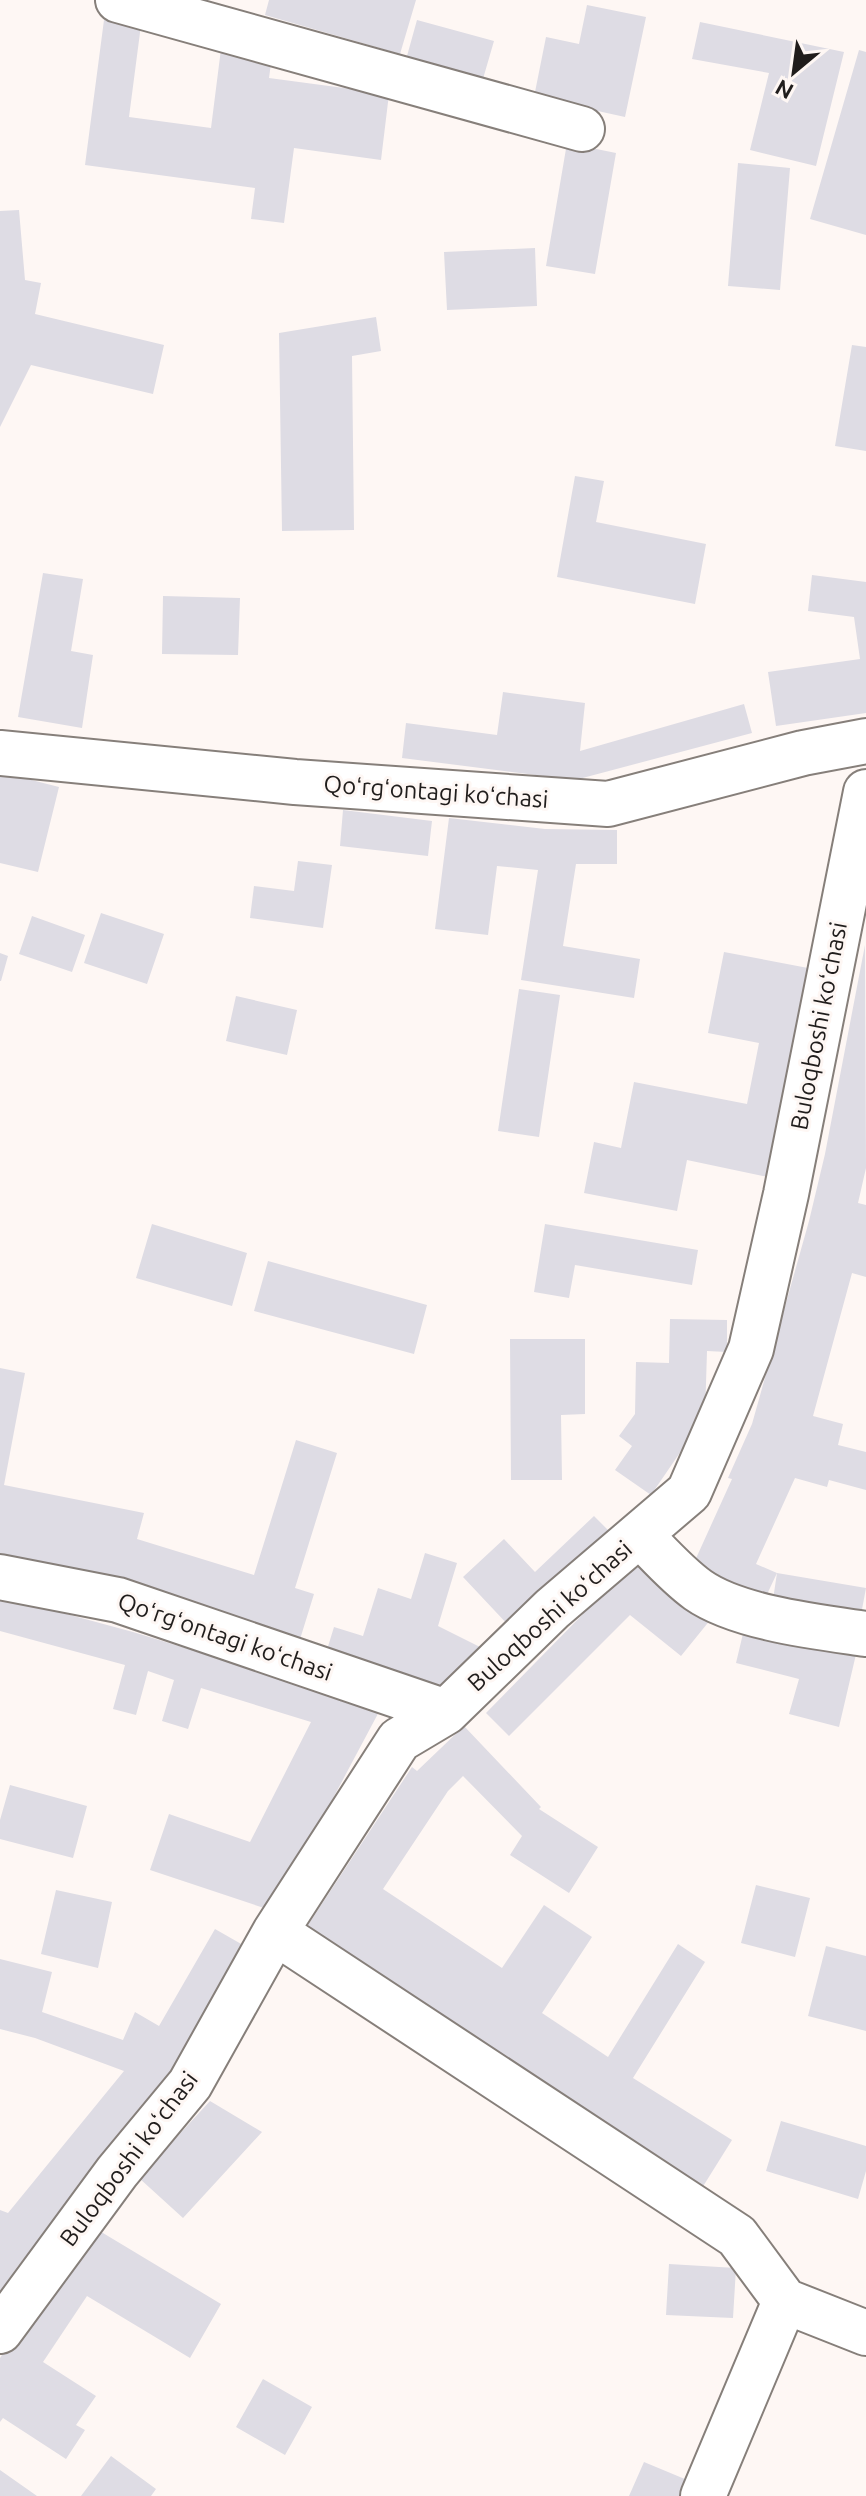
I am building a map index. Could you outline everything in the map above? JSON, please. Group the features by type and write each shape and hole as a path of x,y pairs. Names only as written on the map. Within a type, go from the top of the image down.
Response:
{"street":[{"path":"118,0 582,129"},
{"name":"Qoʻrgʻontagi koʻchasi","path":"0,753 295,782 608,804 803,753 866,741"},
{"name":"Buloqboshi koʻchasi","path":"0,2331 117,2172 190,2084 275,1932 399,1740 446,1712 552,1609 689,1492 751,1349 789,1178 866,792"},
{"path":"640,1535 699,1591 735,1607 798,1623 866,1634"},
{"name":"Qoʻrgʻontagi koʻchasi","path":"0,1577 118,1600 446,1712"},
{"path":"275,1932 737,2236 785,2301 866,2333"},
{"path":"703,2496 785,2301"}],"building":[{"path":"269,0 416,0 400,54 265,15"},
{"path":"587,5 646,17 625,117 534,97 546,37 579,44"},
{"path":"104,20 141,25 129,117 211,128 221,49 272,56 269,78 389,94 381,160 294,148 284,223 251,219 255,188 85,165"},
{"path":"417,20 494,41 478,96 402,74"},
{"path":"700,22 844,52 816,166 750,150 769,73 692,59"},
{"path":"859,50 866,52 866,235 810,219"},
{"path":"567,143 616,153 595,274 546,266"},
{"path":"738,163 790,168 780,290 728,286"},
{"path":"19,210 25,280 41,283 35,314 164,345 153,394 31,365 0,427 0,211"},
{"path":"535,248 537,306 447,310 444,252"},
{"path":"376,317 381,351 352,356 354,530 282,531 279,333"},
{"path":"852,345 866,347 866,451 835,446"},
{"path":"575,476 604,481 596,522 706,544 695,604 557,577"},
{"path":"43,573 83,579 71,651 93,655 82,728 18,717"},
{"path":"812,575 866,582 866,713 776,726 768,672 860,659 854,617 808,611"},
{"path":"163,596 240,598 238,655 162,654"},
{"path":"503,692 585,703 580,751 744,704 752,733 575,780 402,758 406,723 497,735"},
{"path":"0,772 59,787 38,872 0,863"},
{"path":"343,810 432,821 428,856 340,846"},
{"path":"449,818 545,829 617,830 617,864 576,864 563,946 640,959 634,998 521,980 538,870 497,866 488,935 435,929"},
{"path":"298,861 332,865 323,928 250,918 254,886 294,891"},
{"path":"101,913 164,934 147,984 84,963"},
{"path":"32,916 85,935 72,972 19,954"},
{"path":"865,945 866,1168 858,1203 866,1205 866,1277 852,1273 813,1416 843,1424 838,1445 866,1452 866,1490 829,1480 827,1487 795,1478 756,1564 777,1573 762,1605 731,1591 735,1583 693,1565 732,1479 728,1478 752,1424 809,1221"},
{"path":"724,952 808,968 768,1177 687,1160 677,1211 584,1193 594,1142 621,1148 634,1082 747,1104 759,1043 708,1033"},
{"path":"0,953 8,956 1,981 0,981"},
{"path":"519,989 560,995 539,1137 498,1131"},
{"path":"236,996 297,1010 287,1055 226,1041"},
{"path":"152,1224 247,1253 232,1306 136,1278"},
{"path":"545,1224 698,1250 692,1285 575,1265 569,1298 534,1292"},
{"path":"268,1261 427,1305 414,1354 254,1311"},
{"path":"670,1319 727,1320 727,1352 707,1351 705,1416 651,1495 615,1470 632,1446 619,1436 635,1414 636,1362 669,1363"},
{"path":"510,1339 585,1339 585,1414 561,1415 562,1480 511,1480"},
{"path":"0,1368 25,1373 4,1485 144,1513 137,1539 254,1575 296,1440 337,1453 295,1588 314,1594 297,1649 126,1582 0,1555"},
{"path":"594,1516 612,1534 512,1629 463,1577 504,1539 535,1572"},
{"path":"425,1553 457,1563 438,1626 486,1650 437,1702 322,1666 334,1627 363,1636 378,1588 411,1599"},
{"path":"639,1557 711,1619 681,1656 630,1615 509,1736 486,1713"},
{"path":"777,1573 866,1588 860,1620 772,1606"},
{"path":"0,1596 133,1632 381,1708 273,1911 150,1870 169,1814 250,1842 311,1722 201,1688 188,1729 162,1721 174,1680 148,1671 136,1715 113,1709 125,1665 0,1631"},
{"path":"746,1621 857,1650 839,1727 789,1714 799,1679 736,1663"},
{"path":"464,1726 541,1807 539,1809 598,1847 569,1893 510,1855 522,1836 463,1776 448,1791 383,1889 502,1968 544,1905 592,1937 542,2013 608,2057 678,1944 705,1962 633,2078 732,2140 702,2188 306,1928 412,1767 417,1771"},
{"path":"10,1785 87,1806 73,1858 0,1839 0,1820"},
{"path":"756,1885 810,1898 795,1957 741,1943"},
{"path":"56,1890 112,1902 98,1968 41,1954"},
{"path":"215,1929 250,1949 194,2046 18,2266 0,2293 0,2210 8,2213 124,2071 35,2038 0,2029 0,1959 52,1972 42,2012 123,2040 135,2012 159,2026"},
{"path":"826,1946 866,1956 866,2031 808,2016"},
{"path":"210,2101 262,2132 183,2218 139,2178"},
{"path":"781,2121 866,2146 866,2171 858,2199 766,2171"},
{"path":"88,2224 221,2304 190,2358 87,2296 43,2362 96,2396 76,2425 85,2430 66,2459 3,2418 0,2422 0,2358"},
{"path":"669,2264 736,2268 733,2318 666,2315"},
{"path":"263,2379 312,2407 285,2455 236,2427"},
{"path":"111,2456 156,2489 151,2496 81,2496"},
{"path":"644,2462 692,2482 687,2496 629,2496"},
{"path":"0,2470 37,2496 0,2496"}]}
